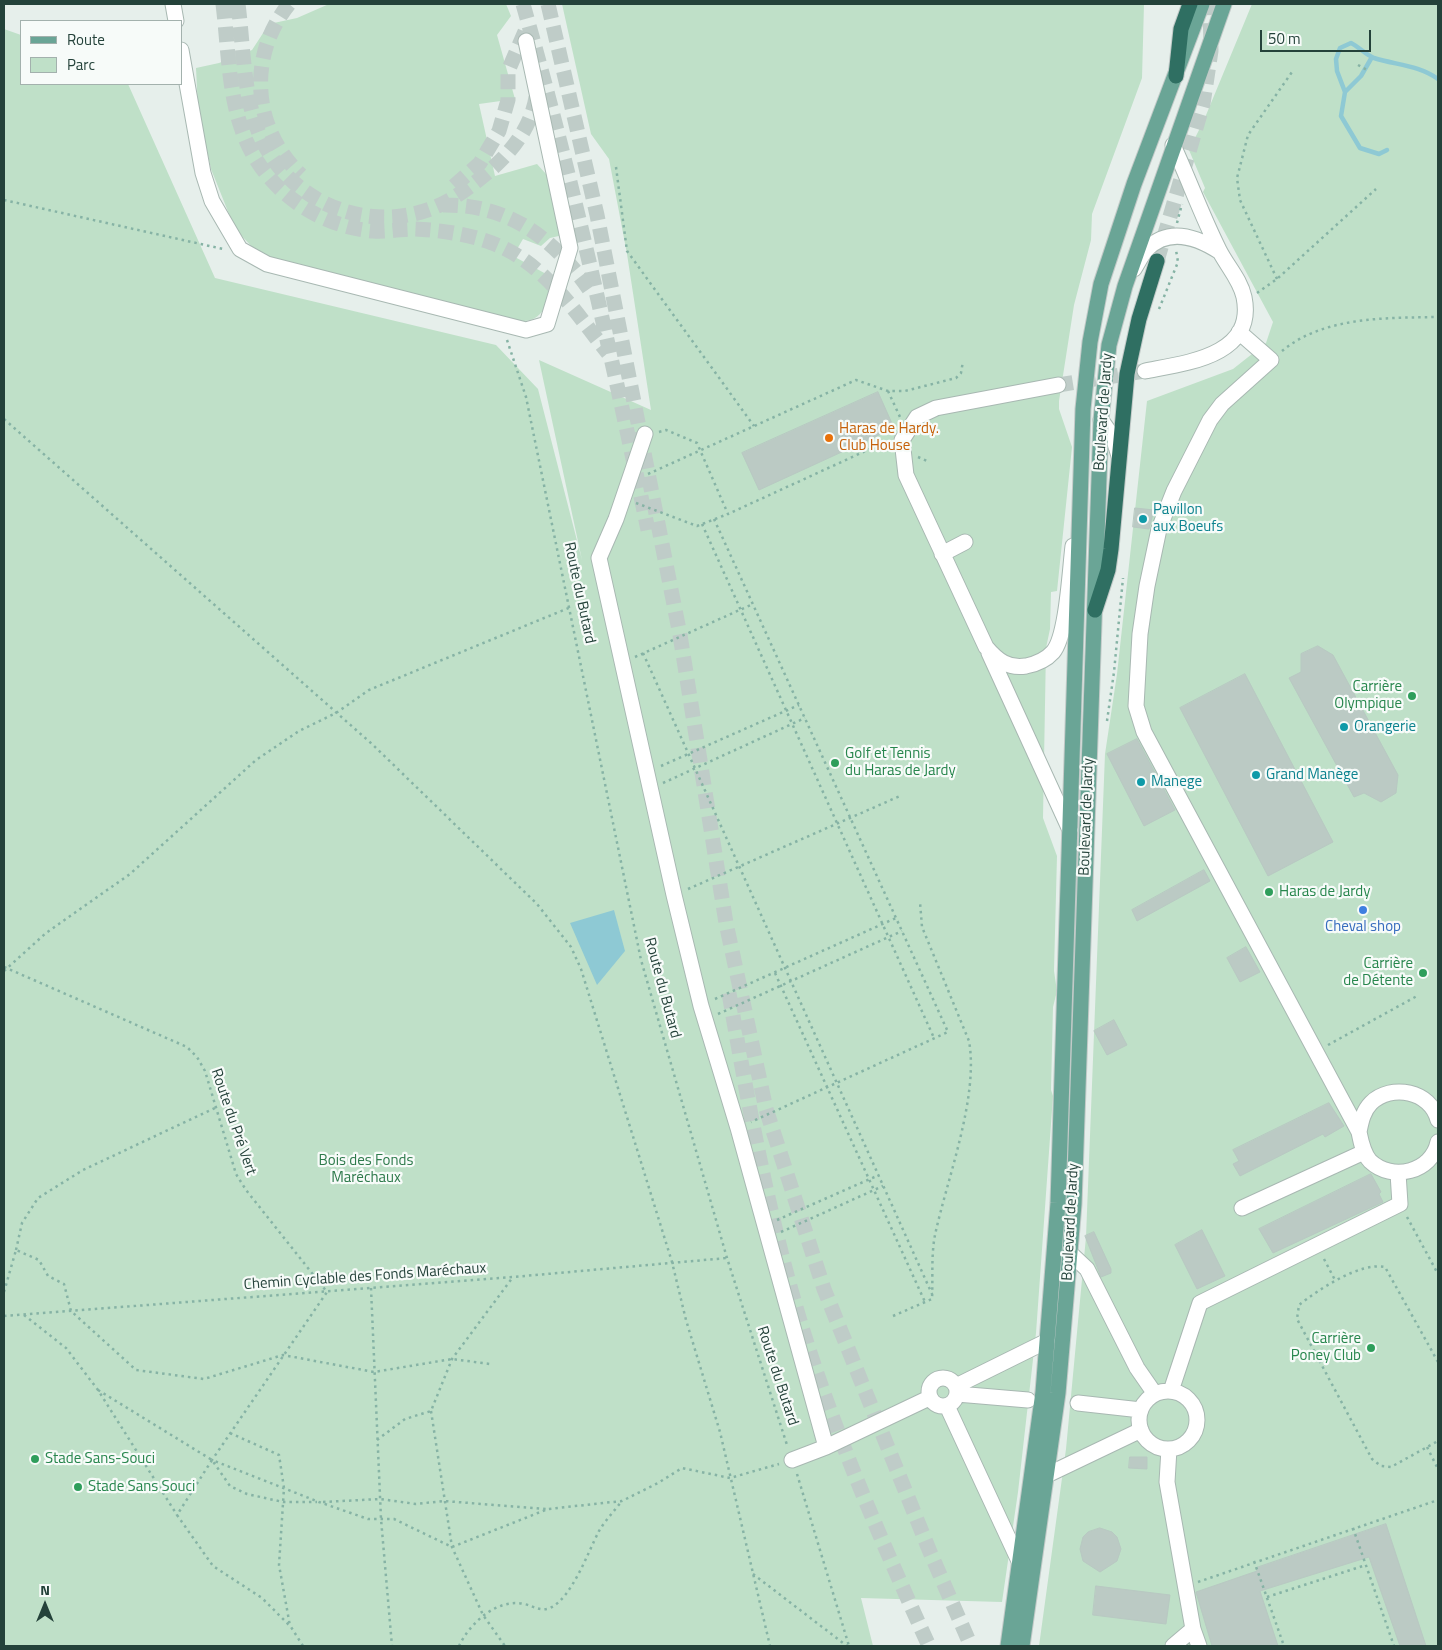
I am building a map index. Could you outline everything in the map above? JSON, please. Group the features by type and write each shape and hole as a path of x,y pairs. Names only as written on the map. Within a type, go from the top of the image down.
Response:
{"highway":[{"path":"1176,76 1181,29 1190,4"},
{"path":"1095,610 1108,570 1126,384 1132,346 1157,260"}],"main road":[{"name":"Boulevard de Jardy","path":"1008,1646 1043,1392 1058,1203 1081,478 1084,409 1090,342 1101,284 1134,184 1202,4"},
{"name":"Boulevard de Jardy","path":"1022,1646 1058,1393 1074,1204 1101,420 1109,345 1125,286 1224,4"}],"lane":[{"path":"173,4 176,20"},
{"path":"182,56 203,174 212,201 240,249 267,264 526,330 547,324 570,248 526,41"},
{"path":"1145,371 1217,353 1232,342 1239,332 1245,314 1244,297 1237,277 1220,252 1173,145"},
{"path":"1125,286 1146,249 1159,241 1175,235 1203,241 1220,252"},
{"path":"1239,332 1260,348 1271,360 1222,404 1210,420 1174,490 1162,521 1144,605 1136,706 1144,732 1164,772 1359,1132 1364,1152 1371,1161 1382,1169 1398,1173 1414,1171 1428,1161 1437,1150 1438,1142"},
{"path":"1058,385 936,408 917,417 902,440 902,450 906,475 1070,830"},
{"path":"1101,420 1113,437 1119,456"},
{"path":"645,434 623,498 599,558 646,773 703,1012 738,1128 826,1447"},
{"path":"986,647 999,662 1018,667 1040,663 1054,652 1062,634 1081,478"},
{"path":"942,554 965,542"},
{"path":"1359,1132 1362,1115 1371,1104 1382,1096 1396,1092 1417,1095 1429,1104 1438,1120"},
{"path":"1242,1208 1364,1152"},
{"path":"1171,1391 1200,1303 1400,1204 1398,1173"},
{"path":"1070,1253 1087,1269 1136,1368 1155,1394"},
{"path":"956,1390 1047,1341"},
{"path":"941,1378 950,1380 956,1390 954,1402 946,1406 934,1403 930,1398 928,1390 933,1382 941,1378"},
{"path":"956,1390 1028,1400"},
{"path":"1171,1391 1180,1393 1189,1399 1195,1408 1197,1420 1194,1433 1188,1441 1178,1447 1168,1449 1156,1446 1148,1440 1141,1430 1139,1420 1141,1410 1148,1400 1155,1394 1171,1391"},
{"path":"792,1460 826,1447 930,1398"},
{"path":"1078,1403 1141,1410"},
{"path":"946,1406 1019,1560"},
{"path":"1047,1475 1141,1430"},
{"path":"1168,1449 1166,1482 1187,1587 1193,1629 1199,1646"},
{"path":"1173,1646 1193,1629"}],"path":[{"path":"1358,65 1369,71"},
{"path":"1277,279 1240,200 1237,178 1248,135 1292,72"},
{"path":"616,167 627,251 754,426"},
{"path":"1244,297 1259,292 1277,279 1376,189"},
{"path":"4,200 217,249 240,249"},
{"path":"1271,360 1304,336 1357,321 1438,317"},
{"name":"Route du Butard","path":"502,324 526,397 571,607 641,960 727,1258 792,1460 848,1646"},
{"path":"628,483 856,380 888,391 905,391 928,387 956,378 961,373 963,361"},
{"path":"888,391 907,432"},
{"path":"4,419 372,744 537,904 571,947 581,969 672,1262 686,1320 720,1432 770,1646"},
{"path":"645,434 666,430 697,443 728,514"},
{"path":"623,498 697,526 728,514 885,442 927,461"},
{"path":"714,519 948,1032 738,1128"},
{"path":"702,524 934,1038"},
{"path":"622,662 753,604"},
{"path":"4,971 46,933 130,874 256,760 299,731 336,713 369,690 571,607"},
{"path":"643,653 932,1294"},
{"path":"646,773 799,705"},
{"path":"650,788 805,718"},
{"path":"674,895 740,868 900,796"},
{"path":"893,1316 932,1299 934,1237 956,1157 972,1059 969,1041 922,927 920,902"},
{"path":"703,1012 785,968 896,918"},
{"path":"703,1012 791,982 902,931"},
{"name":"Route du Pré Vert","path":"4,966 187,1046 205,1071 236,1174 327,1292"},
{"path":"775,973 925,1302"},
{"path":"1315,1052 1417,996"},
{"path":"4,1292 22,1223 38,1198 83,1170 217,1107"},
{"path":"767,1232 879,1175"},
{"path":"767,1232 883,1186"},
{"path":"1400,1204 1438,1274"},
{"path":"1317,1246 1336,1282"},
{"path":"16,1250 39,1260 48,1276 64,1284 71,1311 136,1370 204,1379 283,1355 374,1372 452,1359 490,1364"},
{"name":"Chemin Cyclable des Fonds Maréchaux","path":"4,1316 327,1292 727,1258"},
{"path":"1438,1362 1385,1267 1366,1267 1336,1282 1299,1305 1297,1319 1372,1459 1381,1466 1391,1467 1438,1441"},
{"path":"505,1646 483,1616 452,1547 431,1411 452,1359 513,1277"},
{"path":"371,1288 381,1519 392,1646"},
{"path":"176,1514 327,1292"},
{"path":"23,1315 66,1348 98,1390 176,1514 213,1566 262,1598 291,1627 303,1646"},
{"path":"98,1390 212,1460 368,1519 394,1519 452,1547 548,1509"},
{"path":"377,1440 405,1419 431,1411"},
{"path":"230,1433 278,1455 284,1488 280,1565 291,1627"},
{"path":"1427,1447 1438,1469"},
{"path":"212,1460 230,1486 247,1494 283,1502 380,1499 416,1504 444,1501 548,1509 622,1501 658,1483 682,1468 730,1478 792,1460"},
{"path":"1187,1587 1254,1561 1438,1500"},
{"path":"458,1646 464,1634 483,1616 510,1602 526,1604 539,1610 551,1608 572,1587 600,1530 622,1501"},
{"path":"1353,1528 1394,1646"},
{"path":"1254,1561 1284,1646"},
{"path":"1266,1597 1366,1565"},
{"path":"753,1574 848,1646"}],"green space":[{"path":"329,4 506,4 511,16 497,35 515,99 479,104 495,176 537,164 546,174 563,235 550,238 541,246 523,239 513,256 548,275 555,282 544,310 535,318 525,321 510,320 280,262 258,253 235,229 211,169 198,109 196,68 219,63 252,50 269,24 297,18"},
{"name":"Bois des Fonds Maréchaux","path":"562,4 1144,4 1142,78 1092,214 1091,240 1074,305 1059,401 1059,409 1072,447 1057,591 1051,592 1050,629 1046,648 1043,818 1057,856 1054,971 1057,991 1053,1007 1051,1090 1053,1096 1036,1333 1018,1492 1002,1602 861,1598 873,1646 4,1646 4,29 20,35 20,85 128,85 215,278 496,345 538,389 582,560 539,360 651,410 627,254 609,159 591,134"},
{"name":"Haras de Jardy","path":"1252,4 1438,4 1438,1646 1039,1646 1066,1449 1086,1237 1105,754 1117,674 1147,401 1233,369 1266,343 1273,322 1203,192 1205,188 1189,150 1204,120"}],"water":[{"path":"614,910 625,951 597,985 570,923"}],"building":[{"path":"878,392 894,428 759,490 742,453"},
{"name":"Pavillon aux Boeufs","path":"1135,508 1154,510 1149,529 1133,527"},
{"name":"Orangerie","path":"1318,646 1333,655 1398,775 1396,793 1381,802 1364,793 1354,797 1289,678 1301,672 1301,654"},
{"name":"Grand Manège","path":"1245,674 1333,842 1268,876 1180,708"},
{"name":"Manege","path":"1137,739 1175,810 1144,826 1107,754"},
{"path":"1204,870 1210,881 1137,921 1132,910"},
{"path":"1246,947 1260,972 1240,982 1227,958"},
{"path":"1114,1020 1127,1045 1107,1055 1094,1031"},
{"path":"1329,1103 1344,1126 1325,1137 1323,1134 1240,1176 1233,1164 1239,1161 1233,1150"},
{"path":"1371,1174 1381,1192 1379,1194 1383,1202 1273,1253 1259,1229"},
{"path":"1202,1230 1225,1276 1197,1289 1175,1245"},
{"path":"1094,1232 1111,1269 1111,1273 1101,1277 1085,1236"},
{"path":"1130,1457 1147,1457 1147,1469 1129,1468"},
{"path":"1386,1524 1426,1646 1400,1646 1369,1557 1260,1591 1278,1646 1212,1646 1196,1592 1257,1571 1256,1568"},
{"path":"1100,1528 1112,1532 1117,1537 1121,1549 1117,1561 1100,1572 1083,1561 1080,1549 1083,1537 1088,1532"},
{"path":"1096,1586 1170,1595 1166,1624 1093,1615"}],"waterway":[{"path":"1387,150 1379,154 1360,148 1341,116 1345,92 1337,71 1336,59 1340,48 1351,43 1374,58 1415,68 1438,79"},
{"path":"1345,92 1361,76 1372,57"}],"tunnel":[{"path":"223,4 233,97 241,127 249,148 275,184 310,211 330,221 373,231 414,229 453,233 483,240 511,252 528,263 557,290 608,353"},
{"path":"238,4 249,99 260,135 268,151 282,171 299,187 319,200 340,210 386,217 410,215 433,208 454,197 487,173 514,146 532,113 537,88"},
{"path":"289,4 275,24 266,46 261,69 261,92 265,114 273,136 285,157 301,175"},
{"path":"523,4 558,134 590,266 648,530"},
{"path":"548,4 597,215 680,635 726,923 766,1109 824,1289 930,1552 971,1646"},
{"path":"1157,261 1203,104 1211,51 1210,4"},
{"path":"454,186 480,163 499,131 508,100 508,71 527,27"},
{"path":"443,205 467,206 490,211 530,229 564,258 593,295"},
{"path":"1058,385 1145,371"},
{"path":"729,993 766,1189 795,1304 808,1347 856,1478 929,1646"}],"place":[{"name":"Haras de Hardy. Club House","path":"829,438"},
{"name":"Pavillon aux Boeufs","path":"1143,519"},
{"name":"Carrière Olympique","path":"1412,696"},
{"name":"Orangerie","path":"1344,727"},
{"name":"Golf et Tennis du Haras de Jardy","path":"835,763"},
{"name":"Grand Manège","path":"1256,775"},
{"name":"Manege","path":"1141,782"},
{"name":"Haras de Jardy","path":"1269,892"},
{"name":"Cheval shop","path":"1363,910"},
{"name":"Carrière de Détente","path":"1423,973"},
{"name":"Carrière Poney Club","path":"1371,1348"},
{"name":"Stade Sans-Souci","path":"35,1459"},
{"name":"Stade Sans Souci","path":"78,1487"}]}
